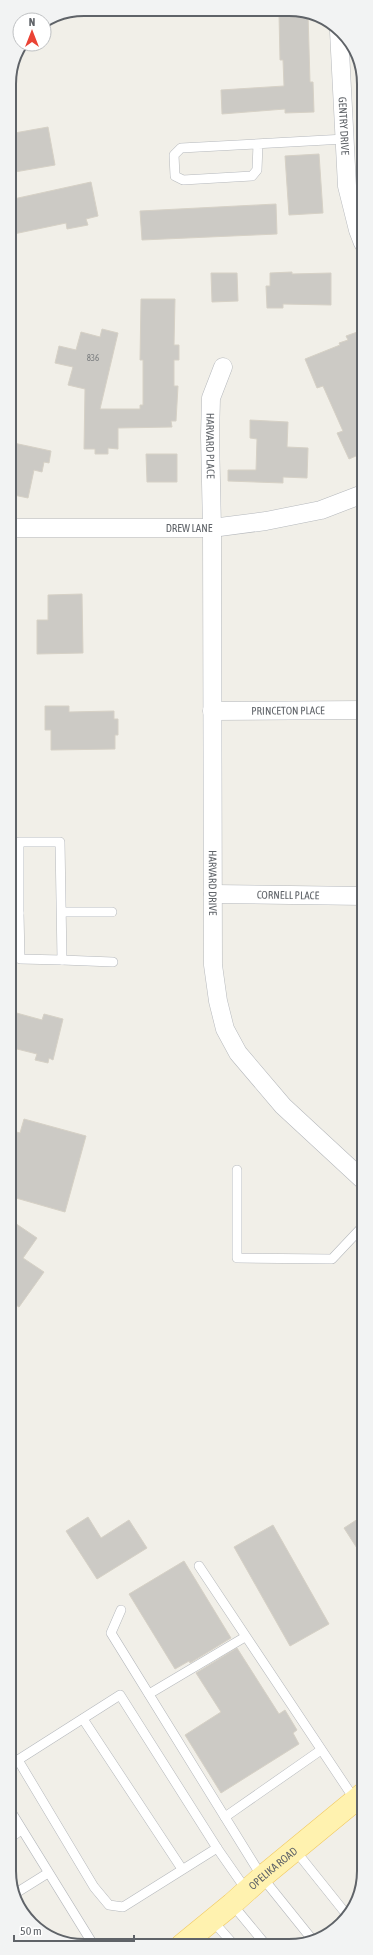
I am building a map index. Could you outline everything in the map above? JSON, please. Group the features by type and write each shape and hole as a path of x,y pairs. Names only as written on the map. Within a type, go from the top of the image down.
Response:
{"main road":[{"name":"OPELIKA ROAD","path":"189,1939 357,1798"}],"street":[{"name":"GENTRY DRIVE","path":"339,39 347,186 357,226"},
{"name":"HARVARD PLACE","path":"212,528 210,436 211,398 223,367"},
{"name":"DREW LANE","path":"16,528 212,528 266,521 321,510 357,497"},
{"name":"HARVARD DRIVE","path":"212,528 213,894 214,965 218,1001 226,1029 238,1053 284,1106 357,1174"},
{"name":"PRINCETON PLACE","path":"212,711 357,710"},
{"name":"CORNELL PLACE","path":"213,894 357,896"}],"lane":[{"path":"258,144 257,170 252,176 183,180 175,176 174,155 181,148 345,139"},
{"path":"16,885 19,842 60,842 62,960"},
{"path":"62,912 112,912"},
{"path":"16,928 20,959 114,962"},
{"path":"237,1170 237,1258 332,1259 357,1232"},
{"path":"199,1566 321,1750 357,1794"},
{"path":"121,1610 111,1633 224,1817 264,1939"},
{"path":"149,1694 245,1637"},
{"path":"16,1762 120,1695 217,1848 247,1890 309,1936"},
{"path":"83,1719 182,1869"},
{"path":"224,1817 321,1750"},
{"path":"16,1766 94,1887 109,1905 123,1907 217,1848"},
{"path":"16,1821 90,1939"},
{"path":"16,1834 21,1830"},
{"path":"295,1850 344,1911"},
{"path":"19,1891 48,1872"},
{"path":"212,1920 229,1939"}],"building":[{"path":"279,16 302,17 308,19 310,82 313,82 314,112 285,113 285,109 222,114 221,90 284,86 283,60 280,60"},
{"path":"48,127 55,165 16,172 16,133"},
{"path":"319,154 323,213 289,215 285,156"},
{"path":"91,182 98,216 86,219 88,225 67,229 66,223 16,234 16,198"},
{"path":"276,204 277,234 142,240 140,211"},
{"path":"292,272 292,274 331,273 331,305 283,304 283,308 267,308 266,286 270,286 270,273"},
{"path":"211,273 237,273 238,301 212,302"},
{"path":"141,299 175,299 174,345 179,345 179,360 174,360 174,386 178,386 176,421 171,421 172,427 118,428 118,449 108,448 108,454 95,454 95,449 84,449 85,389 68,385 73,367 55,363 59,346 76,350 81,332 100,337 102,329 118,333 100,409 140,409 140,405 143,405 143,360 140,360"},
{"path":"357,332 357,456 349,459 337,433 343,431 323,386 317,388 305,359 340,345 339,343 348,340 346,336"},
{"path":"250,420 288,422 287,447 308,448 307,478 283,477 283,483 228,481 228,470 256,470 257,439 250,438"},
{"path":"16,444 51,451 49,463 44,462 42,472 34,470 28,498 16,495"},
{"path":"146,454 177,454 177,482 147,482"},
{"path":"82,594 83,653 37,654 37,620 48,620 48,595"},
{"path":"45,706 69,706 69,712 114,711 114,719 118,719 118,735 115,735 115,749 51,750 51,730 45,730"},
{"path":"16,1013 42,1020 44,1014 63,1019 53,1060 49,1058 48,1063 35,1060 37,1054 16,1049"},
{"path":"24,1119 86,1136 65,1212 16,1198 16,1132 20,1133"},
{"path":"16,1224 37,1238 23,1258 44,1272 19,1307 16,1305"},
{"path":"88,1517 101,1538 129,1520 147,1548 97,1579 66,1531"},
{"path":"357,1520 357,1548 344,1528"},
{"path":"273,1525 329,1624 290,1646 234,1547"},
{"path":"184,1561 231,1638 190,1663 189,1661 175,1669 129,1594"},
{"path":"237,1648 279,1714 285,1710 297,1730 293,1733 299,1744 221,1793 185,1735 221,1712 196,1673"}]}
